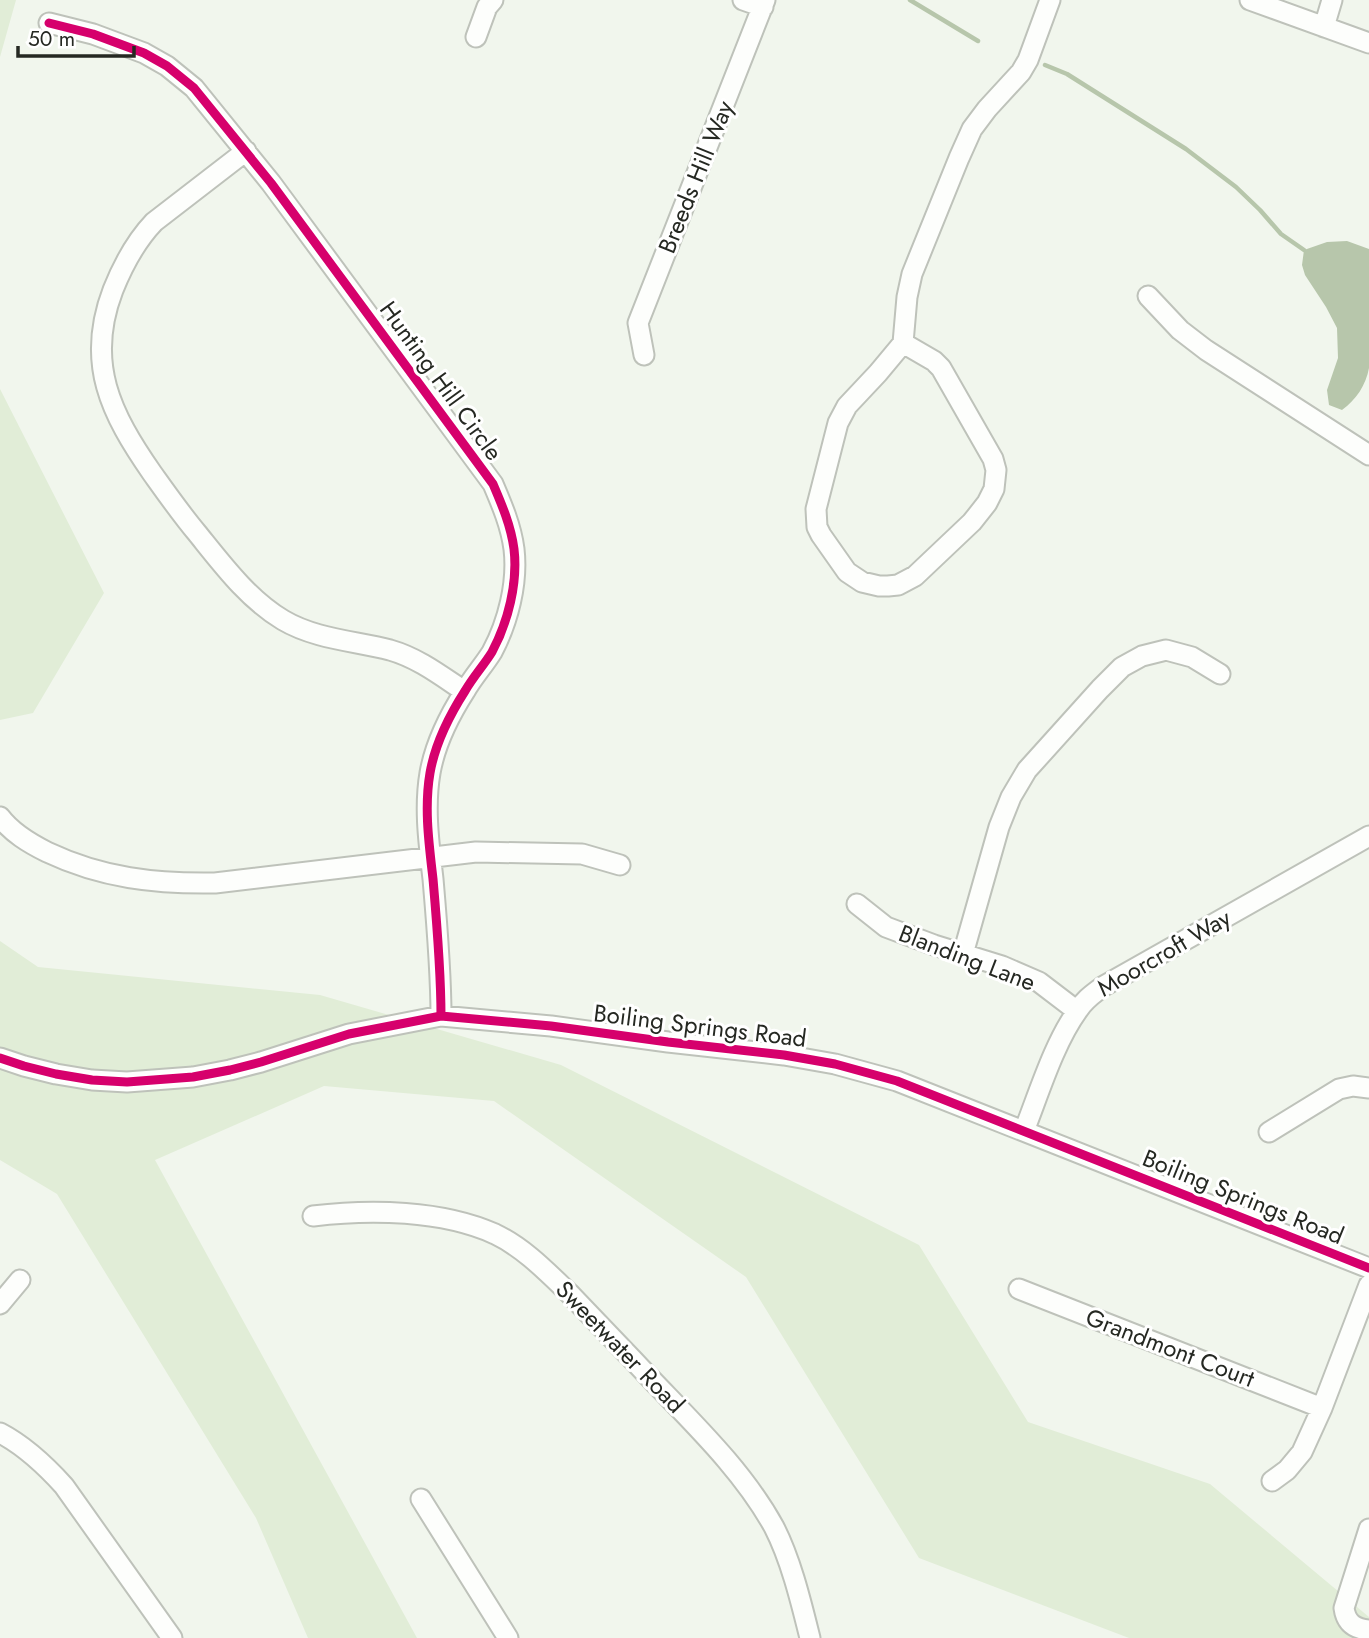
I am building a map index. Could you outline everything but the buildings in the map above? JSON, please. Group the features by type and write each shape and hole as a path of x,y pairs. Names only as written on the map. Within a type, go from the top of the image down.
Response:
{"street":[{"path":"476,37 486,7 493,0"},
{"path":"743,0 764,4"},
{"path":"903,343 941,368 991,453 996,478 994,489 983,509 915,576 898,585 880,586 862,582 847,572 817,527 816,509 838,424 847,406 903,343 912,274 959,158 972,129 1021,72 1028,60 1050,0"},
{"path":"1250,0 1369,43"},
{"path":"1324,27 1332,0"},
{"name":"Breeds Hill Way","path":"644,355 638,323 764,4"},
{"name":"Hunting Hill Circle","path":"48,23 113,40 144,53 167,66 199,93 279,194 493,484 505,513 514,550 515,572 504,625 491,652 464,691 440,737 430,771 427,806 441,970 441,1016"},
{"path":"246,151 154,222 129,256 110,298 101,337 103,374 114,408 135,449 180,513 228,570 267,609 295,626 316,634 410,657 464,691"},
{"path":"1147,296 1180,330 1206,351 1369,455"},
{"path":"963,954 999,827 1011,797 1027,770 1100,689 1122,667 1142,656 1166,650 1192,657 1220,674"},
{"path":"0,817 30,844 60,858 110,875 177,884 215,883 477,852 582,855 620,866"},
{"name":"Moorcroft Way","path":"1024,1130 1058,1046 1077,1010 1087,998 1369,836"},
{"name":"Blanding Lane","path":"858,904 886,927 1002,966 1039,982 1077,1010"},
{"name":"Boiling Springs Road","path":"0,1058 56,1074 92,1080 127,1082 171,1079 230,1070 349,1034 441,1016 551,1026 785,1055 835,1063 897,1081 1369,1268"},
{"path":"1269,1132 1339,1088 1369,1088"},
{"name":"Sweetwater Road","path":"313,1216 337,1213 441,1217 493,1233 537,1262 587,1311 699,1431 740,1475 756,1497 779,1538 810,1638"},
{"path":"0,1304 20,1280"},
{"path":"1272,1481 1287,1470 1302,1452 1322,1408 1369,1285"},
{"name":"Grandmont Court","path":"1019,1289 1322,1408"},
{"path":"0,1433 29,1451 64,1486 172,1638"},
{"path":"421,1499 508,1638"},
{"path":"1369,1529 1344,1608 1345,1618 1352,1625 1360,1630 1369,1630"}],"shaded area":[{"path":"0,0 16,0 0,57"},
{"path":"1347,241 1369,249 1369,368 1360,392 1342,410 1329,405 1327,390 1338,358 1337,328 1305,275 1302,265 1304,250 1327,242"},
{"path":"0,389 104,593 33,713 0,720"},
{"path":"0,941 38,967 320,995 561,1065 919,1245 1028,1422 1210,1484 1369,1617 1369,1638 1129,1638 919,1558 746,1277 494,1101 324,1086 155,1160 417,1638 308,1638 256,1518 57,1194 0,1160"}],"waterway":[{"path":"910,0 978,41"},
{"path":"1045,65 1067,74 1186,149 1236,187 1281,234 1304,250"}],"cycle path":[{"path":"49,23 93,34 144,53 167,66 194,88 271,183 493,484 503,508 513,540 515,562 507,615 492,652 453,710 443,731 435,751 428,786 428,826 441,1016"},
{"path":"0,1058 56,1074 92,1080 127,1082 193,1077 261,1062 349,1034 441,1016 551,1026 784,1055 835,1064 897,1081 1369,1268"}]}
